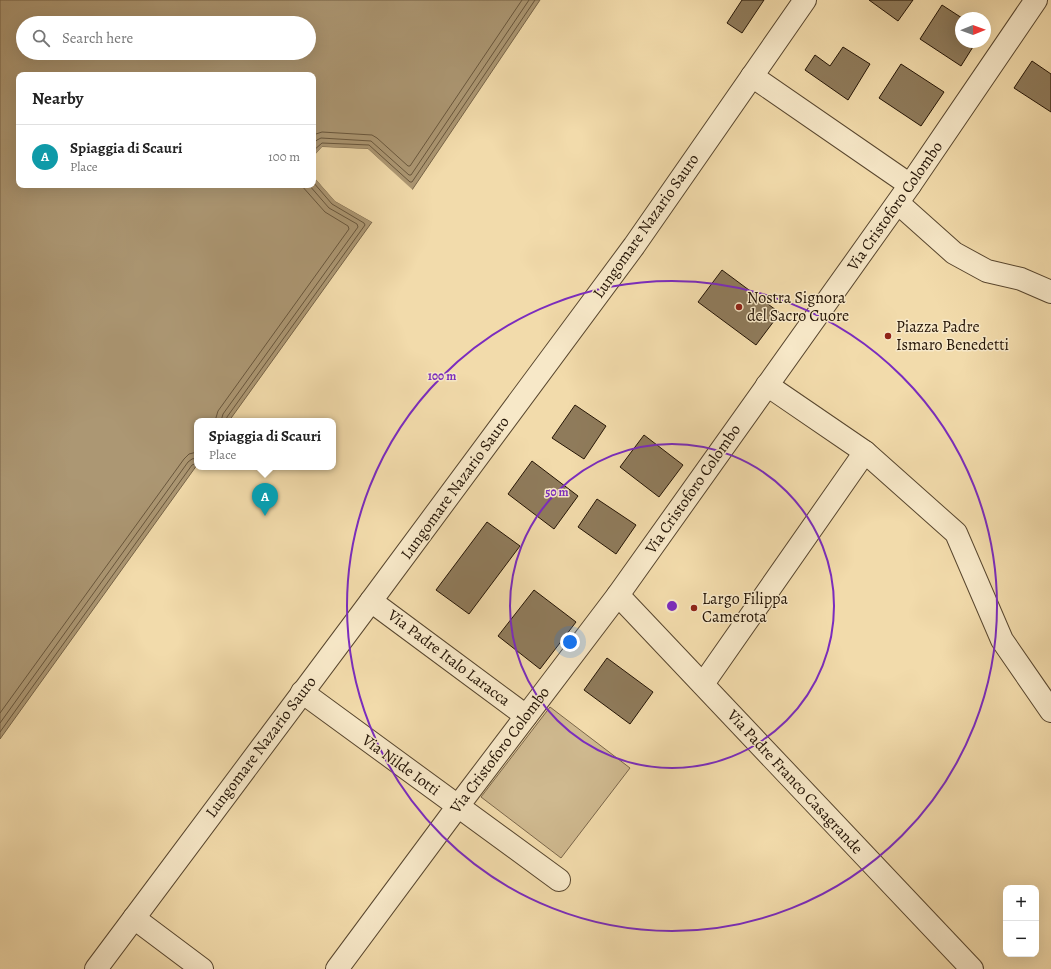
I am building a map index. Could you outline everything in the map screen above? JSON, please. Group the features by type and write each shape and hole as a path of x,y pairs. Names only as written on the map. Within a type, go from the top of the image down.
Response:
{"street":[{"name":"Lungomare Nazario Sauro","path":"96,969 302,692 372,601 634,246 805,0"},
{"name":"Via Cristoforo Colombo","path":"337,969 618,595 898,203 1036,0"},
{"path":"752,76 910,185"},
{"path":"898,203 954,253 987,271 1021,279 1051,292"},
{"path":"767,385 865,452 956,533 1002,640 1051,711"},
{"path":"703,684 865,452"},
{"name":"Via Padre Franco Casagrande","path":"618,595 972,969"},
{"name":"Via Padre Italo Laracca","path":"372,601 526,716"},
{"name":"Via Nilde Iotti","path":"302,692 559,880"},
{"path":"134,918 202,969"}],"shaded area":[{"path":"550,707 630,768 561,858 481,797"}],"water":[{"path":"0,0 540,0 412,190 368,149 322,147 316,154 316,72 16,72 16,188 316,188 316,179 335,201 372,222 231,418 194,418 194,469 0,739"}],"pier":[{"path":"322,147 368,149 414,191 411,191 367,151 323,149 316,156 316,154"},
{"path":"316,177 336,200 374,222 372,222 335,201 316,179"}],"building":[{"path":"742,0 764,0 742,33 727,23"},
{"path":"869,0 913,0 898,21"},
{"path":"942,5 955,13 955,48 972,48 961,66 920,39"},
{"path":"843,47 870,64 848,100 805,70 815,55 830,66"},
{"path":"1032,61 1051,74 1051,112 1014,88"},
{"path":"901,64 944,92 921,126 879,98"},
{"name":"Nostra Signora del Sacro Cuore","path":"722,270 780,313 756,345 698,302"},
{"path":"575,405 606,426 584,459 552,438"},
{"path":"644,435 683,465 659,497 620,467"},
{"path":"532,461 578,496 554,529 508,494"},
{"path":"597,499 636,525 616,554 578,527"},
{"path":"487,522 520,546 469,614 436,590"},
{"path":"534,590 576,622 540,669 498,636"},
{"path":"607,658 653,692 630,724 584,690"}],"place":[{"name":"Nostra Signora del Sacro Cuore","path":"739,307"},
{"name":"Piazza Padre Ismaro Benedetti","path":"888,336"},
{"name":"Spiaggia di Scauri","path":"265,516"},
{"name":"Largo Filippa Camerota","path":"694,608"}]}
